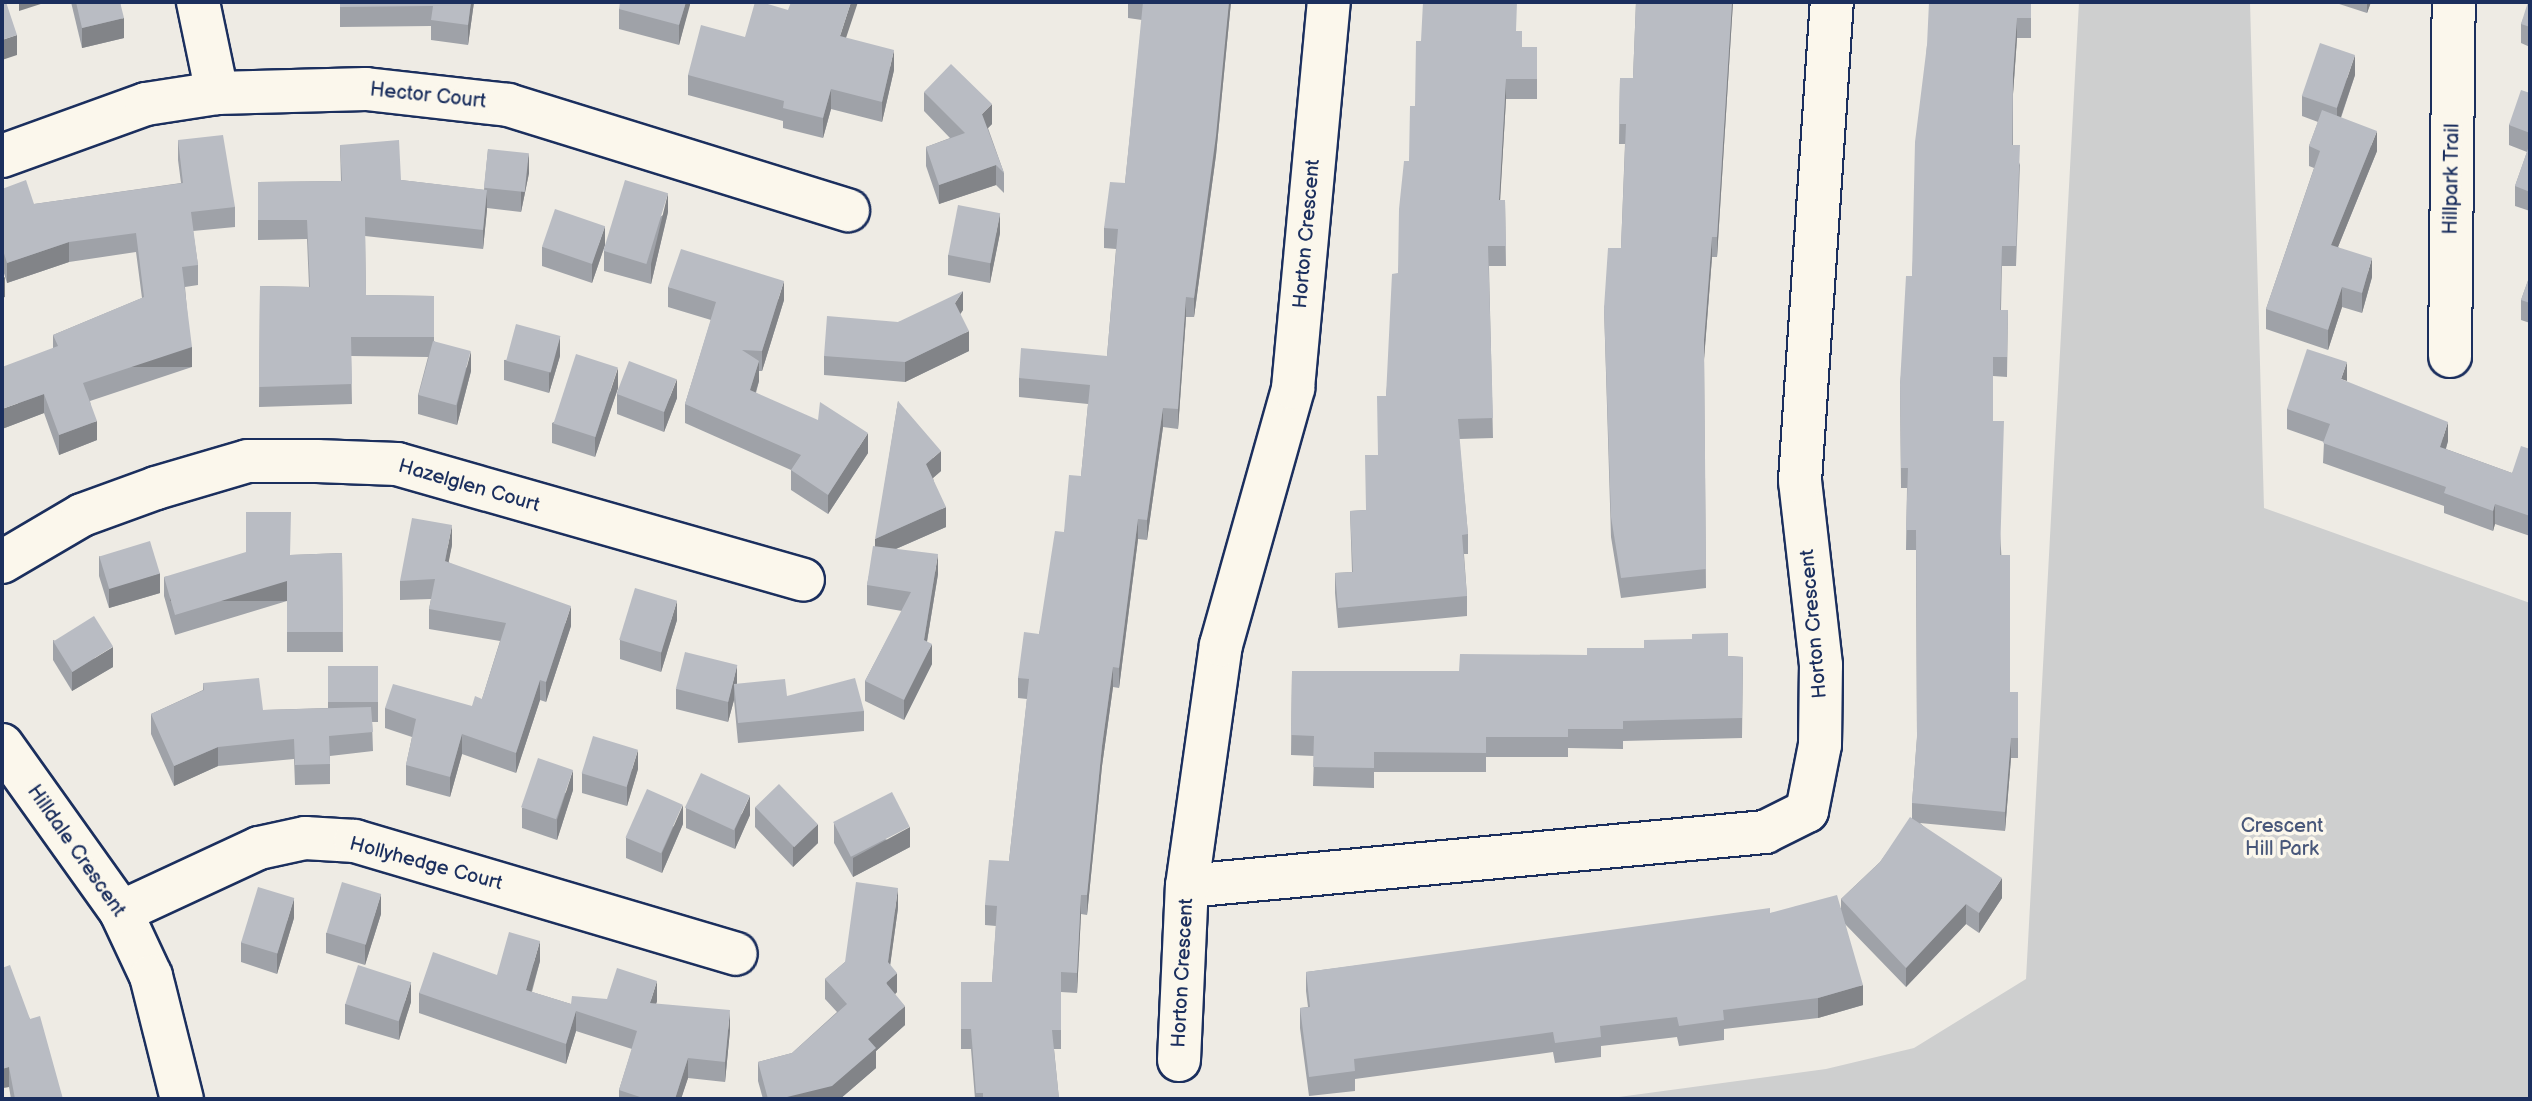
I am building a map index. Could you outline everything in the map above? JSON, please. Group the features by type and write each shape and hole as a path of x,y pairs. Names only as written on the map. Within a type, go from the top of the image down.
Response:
{"street":[{"path":"198,2 217,93"},
{"name":"Horton Crescent","path":"1179,1060 1187,886 1221,645 1293,388 1329,2"},
{"name":"Horton Crescent","path":"1187,886 1765,832 1807,811 1820,745 1821,665 1800,481 1832,2"},
{"name":"Hillpark Trail","path":"2450,356 2454,2"},
{"name":"Hector Court","path":"2,156 146,104 217,93 366,89 508,105 848,210"},
{"name":"Hazelglen Court","path":"2,562 82,515 156,488 248,461 317,461 397,464 803,580"},
{"name":"Hilldale Crescent","path":"2,745 121,912 151,976 182,1099"},
{"name":"Hollyhedge Court","path":"121,912 259,848 305,838 330,839 355,841 736,954"}],"green space":[{"name":"Crescent Hill Park","path":"2079,2 2250,2 2264,508 2530,603 2530,1099 1604,1099 1826,1069 1914,1048 2026,979"}],"building":[{"path":"2,2 6,2 17,35 2,40"},
{"path":"76,2 120,2 124,18 82,28"},
{"path":"340,2 471,2 468,25 431,20 433,6 340,7"},
{"path":"620,2 686,2 679,25 619,9"},
{"path":"755,2 788,10 791,2 851,2 840,36 894,50 882,102 831,89 823,118 783,108 784,101 688,75 701,25 745,37"},
{"path":"1143,2 1229,2 1216,136 1194,298 1186,297 1178,409 1163,408 1147,520 1138,519 1119,668 1113,667 1102,746 1087,895 1081,895 1077,973 1061,972 1061,1030 1052,1030 1059,1099 983,1099 983,1093 976,1093 971,1029 961,1029 961,982 992,982 997,906 985,905 989,860 1009,861 1029,679 1018,678 1024,632 1039,634 1055,531 1064,532 1069,475 1081,476 1090,385 1019,378 1021,348 1107,356 1118,229 1104,228 1110,182 1125,183"},
{"path":"1423,2 1517,2 1516,31 1522,31 1522,47 1537,47 1537,79 1506,79 1499,200 1505,200 1506,246 1488,246 1493,418 1458,419 1468,534 1462,535 1467,596 1338,608 1335,573 1353,572 1350,511 1366,510 1365,455 1378,455 1377,396 1386,396 1392,274 1398,273 1399,209 1404,161 1409,161 1410,106 1415,106 1416,41 1421,41"},
{"path":"1636,2 1732,2 1717,237 1712,237 1704,340 1706,569 1621,578 1611,517 1604,308 1608,248 1621,248 1626,124 1619,124 1620,78 1633,78"},
{"path":"1929,2 2031,2 2031,18 2017,18 2013,74 2012,145 2020,145 2016,246 2002,246 2000,310 2008,310 2007,357 1993,357 1993,421 2004,421 2000,555 2010,555 2010,692 2018,692 2018,738 2011,738 2005,812 1912,803 1917,736 1916,530 1906,530 1908,468 1901,468 1900,384 1906,276 1912,276 1915,142"},
{"path":"2530,2 2530,27 2521,24"},
{"path":"2320,43 2355,55 2337,108 2302,96"},
{"path":"951,64 992,104 982,114 1004,173 996,165 939,185 926,147 965,133 924,92"},
{"path":"2521,90 2530,93 2530,133 2509,125"},
{"path":"2322,110 2377,131 2331,245 2372,258 2362,293 2342,287 2328,330 2266,309 2320,151 2309,146"},
{"path":"223,135 235,207 191,212 198,265 182,267 192,347 83,383 97,421 59,435 44,394 2,409 2,367 58,346 53,335 144,297 136,233 69,242 7,263 2,247 2,189 26,180 34,204 183,183 178,140"},
{"path":"399,140 401,180 487,190 483,230 365,217 366,295 434,296 434,337 351,337 352,384 259,387 260,286 310,287 307,220 258,220 258,182 342,181 340,145"},
{"path":"2530,143 2530,192 2515,186"},
{"path":"488,149 529,153 525,192 484,188"},
{"path":"625,180 668,193 646,264 603,251"},
{"path":"958,205 1000,213 990,263 948,255"},
{"path":"555,209 605,226 592,264 542,247"},
{"path":"681,249 784,281 762,351 742,350 759,361 750,390 818,420 820,402 868,433 828,495 791,470 801,455 685,404 716,302 668,287"},
{"path":"2530,275 2530,303 2521,300"},
{"path":"963,291 955,303 969,331 905,362 824,356 827,316 898,322"},
{"path":"516,324 560,336 551,373 506,361"},
{"path":"433,341 471,351 456,405 419,395"},
{"path":"2307,349 2347,362 2341,379 2448,422 2440,447 2512,473 2521,446 2530,449 2530,516 2495,504 2493,511 2444,493 2446,487 2323,443 2330,424 2287,409"},
{"path":"576,354 618,368 595,437 553,423"},
{"path":"629,361 677,379 664,412 616,394"},
{"path":"898,401 941,451 926,464 946,507 875,539"},
{"path":"246,512 291,512 290,555 342,553 343,632 287,632 287,581 175,615 164,577 246,552"},
{"path":"412,518 452,525 445,561 571,606 546,682 540,680 516,753 462,734 450,777 406,765 416,719 385,708 393,684 472,706 475,696 482,699 506,623 429,609 435,579 400,581"},
{"path":"150,541 160,574 109,589 99,556"},
{"path":"873,546 938,554 924,640 932,644 904,700 865,681 911,592 867,585"},
{"path":"635,588 677,601 661,653 619,640"},
{"path":"94,616 113,647 72,672 53,641"},
{"path":"1728,633 1728,656 1743,657 1742,718 1623,721 1623,729 1568,729 1568,737 1486,737 1486,753 1374,752 1374,768 1313,767 1314,736 1291,735 1292,671 1459,671 1460,654 1587,655 1587,648 1644,648 1644,640 1692,639 1692,634"},
{"path":"685,652 737,665 728,702 676,689"},
{"path":"328,666 378,666 378,702 328,702"},
{"path":"259,678 263,710 371,707 373,732 329,736 330,764 295,765 294,739 218,747 174,766 151,714 204,690 203,683"},
{"path":"855,678 864,711 738,723 734,684 785,679 787,696"},
{"path":"593,736 638,750 627,787 582,773"},
{"path":"538,758 573,770 556,819 521,807"},
{"path":"701,773 750,796 734,830 685,807"},
{"path":"779,784 818,824 794,847 755,807"},
{"path":"647,789 683,805 661,853 625,837"},
{"path":"892,792 910,827 851,857 833,822"},
{"path":"1910,817 2002,878 1979,913 1966,904 1906,968 1841,899 1880,862"},
{"path":"342,882 381,894 366,945 327,933"},
{"path":"856,882 898,888 888,962 897,973 886,983 905,1006 868,1039 876,1048 832,1086 768,1099 758,1062 792,1053 847,1004 825,979 845,962"},
{"path":"258,887 294,898 277,954 241,942"},
{"path":"1837,895 1863,985 1818,998 1723,1010 1724,1020 1679,1026 1677,1017 1600,1026 1601,1037 1555,1043 1553,1032 1354,1059 1355,1071 1309,1077 1300,1008 1310,1007 1306,972 1770,908 1770,913"},
{"path":"509,932 540,941 526,990 571,1004 572,996 607,999 617,968 657,981 650,1003 730,1010 725,1062 688,1058 675,1099 646,1099 619,1090 637,1031 576,1011 566,1044 419,993 433,952 497,975"},
{"path":"10,965 30,1019 40,1016 63,1099 15,1099 9,1067 2,1069 2,968"},
{"path":"358,965 411,982 399,1021 345,1004"}]}
